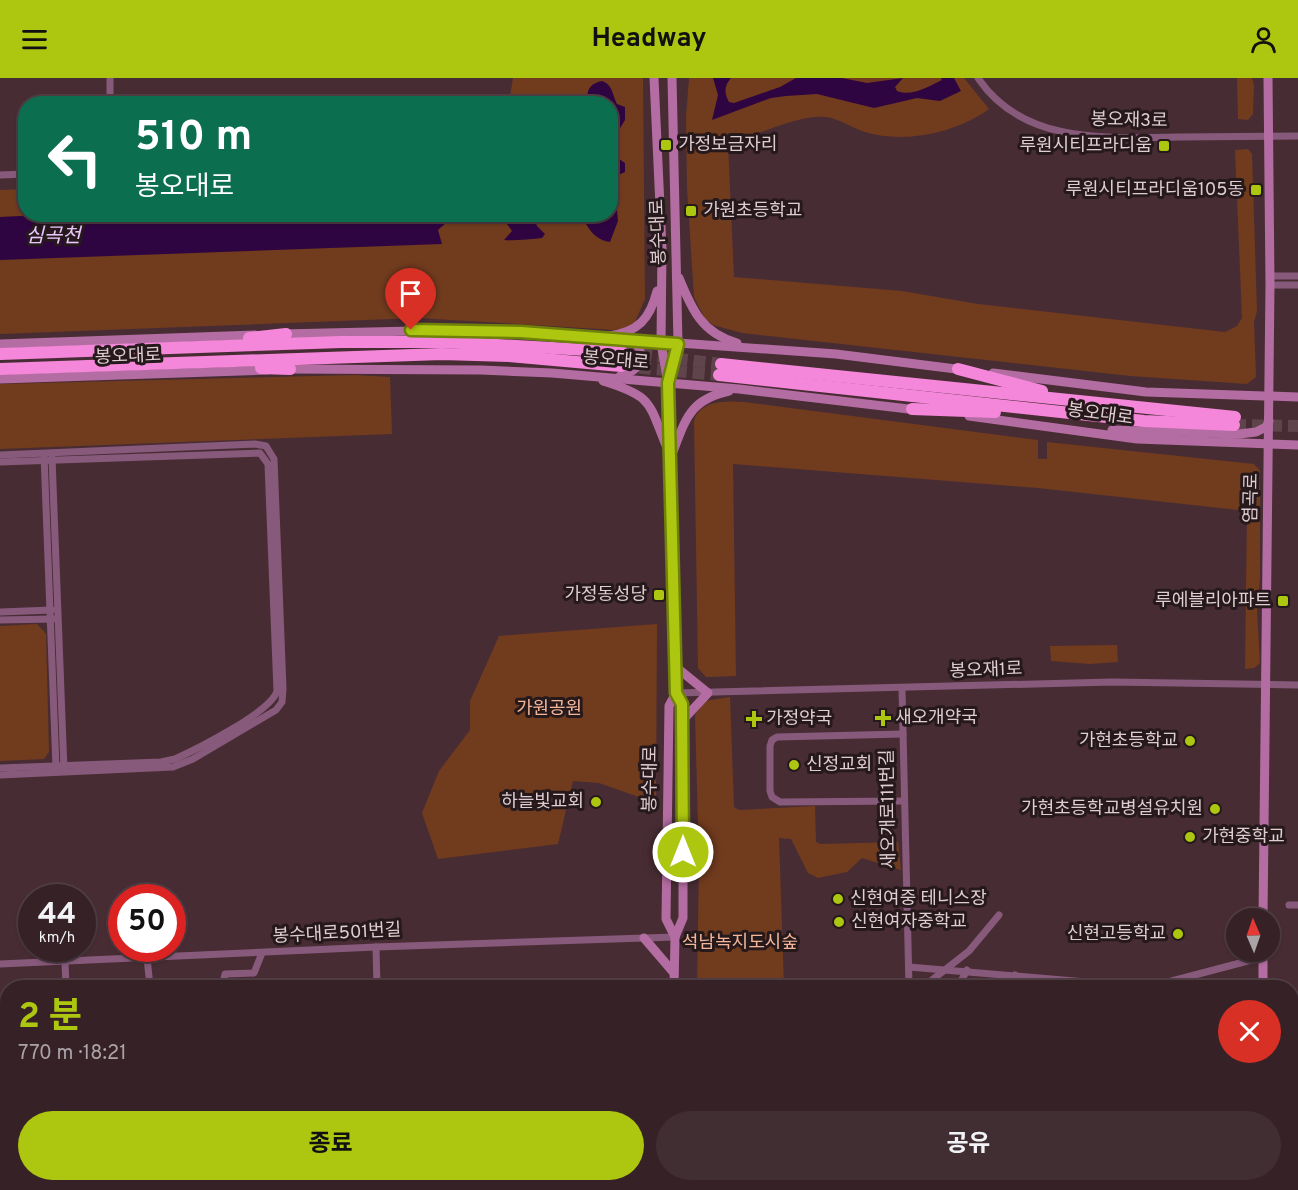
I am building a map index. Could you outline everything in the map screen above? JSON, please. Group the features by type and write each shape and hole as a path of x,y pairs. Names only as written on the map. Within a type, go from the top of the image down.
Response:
{"highway":[{"path":"140,349 286,334"},
{"name":"봉오대로","path":"0,354 341,342 421,342 622,352"},
{"path":"0,346 108,350"},
{"name":"봉오대로","path":"0,369 442,354 621,366"},
{"path":"140,363 290,369"},
{"path":"0,377 107,365"},
{"path":"958,369 1013,385 1132,408"},
{"name":"봉오대로","path":"720,370 1132,408 1235,421 1144,421 720,370"},
{"path":"912,409 1144,421"}],"main road":[{"name":"봉수대로","path":"654,78 661,274 661,343 668,383 676,667 676,693 669,706 666,919 675,938"},
{"name":"봉수대로","path":"668,383 678,344 672,78"},
{"name":"염곡로","path":"1263,908 1270,280 1268,78"},
{"path":"677,273 695,315 705,327 725,339 759,349"},
{"path":"594,339 620,335 642,325 655,302 661,274"},
{"name":"봉오대로","path":"0,346 286,334 458,330 837,354 1146,392 1298,397"},
{"path":"611,378 629,373 639,364 641,352 634,341"},
{"name":"봉오대로","path":"0,377 290,369 481,370 589,376 739,389 1086,430 1137,439 1298,445"},
{"path":"589,376 640,394 652,409 671,456"},
{"path":"671,456 696,405 712,395 739,389"},
{"path":"1086,430 1239,434 1266,428 1269,421"},
{"path":"676,667 708,693 682,722"},
{"name":"봉수대로","path":"674,980 675,938 683,918 682,704 676,693"},
{"path":"644,938 674,973"},
{"path":"1263,962 1263,980"}],"street":[{"path":"110,78 110,96"},
{"name":"봉오재3로","path":"978,78 986,90 1010,111 1034,123 1068,134 1142,138 1298,136"},
{"path":"0,175 18,174"},
{"path":"1270,280 1286,280 1298,276"},
{"path":"1286,280 1298,285"},
{"path":"0,462 48,456 255,444 266,446 274,459 283,689 282,702 276,710 194,759 173,767 60,770 0,775"},
{"path":"0,455 48,456"},
{"path":"48,456 60,770"},
{"path":"0,612 54,610"},
{"path":"0,620 54,619"},
{"name":"봉오재1로","path":"676,693 1168,681 1298,685"},
{"name":"새오개로111번길","path":"902,689 906,957 909,980"},
{"path":"903,734 777,737 772,740 771,746 770,791 772,797 780,802 904,801"},
{"path":"0,768 60,770"},
{"path":"1289,905 1298,905"},
{"path":"932,980 969,951 999,915"},
{"name":"봉수대로501번길","path":"186,956 376,947 675,938"},
{"path":"376,947 377,980"},
{"path":"224,980 225,974 254,974 262,953"},
{"path":"65,962 66,980"},
{"name":"봉수대로501번길","path":"0,964 65,962"},
{"path":"147,962 149,980"},
{"path":"1172,980 1235,962"},
{"path":"909,967 967,970 1052,980"},
{"path":"962,980 967,970"},
{"path":"1013,980 1015,975"}],"green space":[{"path":"513,78 643,78 645,299 631,331 418,318 0,334 0,190 18,189 18,222 618,222 618,96 510,96"},
{"path":"689,78 964,78 989,109 961,124 929,134 896,137 880,135 865,132 831,118 815,117 790,122 728,144 734,277 902,291 978,304 1225,332 1237,326 1242,318 1235,150 1248,149 1252,154 1257,311 1254,322 1256,377 1247,384 1130,376 742,333 713,325 704,317 694,297 687,188 686,117"},
{"path":"1237,78 1252,78 1254,85 1253,114 1248,120 1238,119"},
{"path":"355,375 390,377 392,434 0,449 0,384"},
{"path":"722,402 744,402 1038,440 1038,459 1047,459 1047,442 1254,464 1260,471 1260,578 1257,611 1260,663 1254,668 1245,669 1247,511 1038,488 733,464 736,676 706,677 698,668 694,421 697,414 708,405"},
{"path":"37,624 46,634 49,752 44,759 0,761 0,626"},
{"name":"가원공원","path":"657,624 656,803 599,783 573,781 558,844 438,859 422,813 439,771 470,730 470,701 499,636"},
{"path":"1117,645 1118,662 1090,664 1051,661 1050,646"},
{"name":"석남녹지도시숲","path":"730,697 734,807 739,810 815,806 816,842 821,844 898,842 901,870 862,858 847,872 818,878 808,873 791,839 779,838 784,980 697,980 699,862 695,715 704,701"}],"water":[{"path":"713,78 731,78 726,87 726,93 729,102 734,103 780,87 796,78 842,78 867,83 903,78 895,87 897,91 909,93 926,88 942,80 941,78 954,78 961,91 940,101 917,98 874,108 817,94 786,96 771,98 712,120 718,95"},
{"path":"602,81 606,83 614,96 588,96 594,84"},
{"path":"618,104 625,107 625,120 618,132"},
{"path":"618,158 625,163 625,172 618,175"},
{"name":"심곡천","path":"18,216 18,222 447,222 438,230 442,244 0,260 0,217"},
{"name":"심곡천","path":"447,222 481,222 474,224"},
{"name":"심곡천","path":"506,222 535,222 545,234 542,238 504,240 512,231"},
{"path":"585,222 618,222 610,242 592,233"}],"tunnel":[{"path":"622,352 721,364"},
{"path":"621,366 719,375"},
{"path":"1234,425 1298,426"}],"place":[{"name":"가정보금자리","path":"666,145"},
{"name":"루원시티프라디움","path":"1164,146"},
{"name":"루원시티프라디움105동","path":"1256,190"},
{"name":"가원초등학교","path":"691,211"},
{"name":"가정동성당","path":"659,595"},
{"name":"루에블리아파트","path":"1283,601"},
{"name":"새오개약국","path":"883,718"},
{"name":"가정약국","path":"754,719"},
{"name":"가현초등학교","path":"1190,741"},
{"name":"신정교회","path":"794,765"},
{"name":"하늘빛교회","path":"596,802"},
{"name":"가현초등학교병설유치원","path":"1215,809"},
{"name":"가현중학교","path":"1190,837"},
{"name":"신현여중 테니스장","path":"838,899"},
{"name":"신현여자중학교","path":"839,922"},
{"name":"신현고등학교","path":"1178,934"}],"route":[{"path":"411,330 521,332 678,344 668,383 676,693 682,704 683,852"}]}
